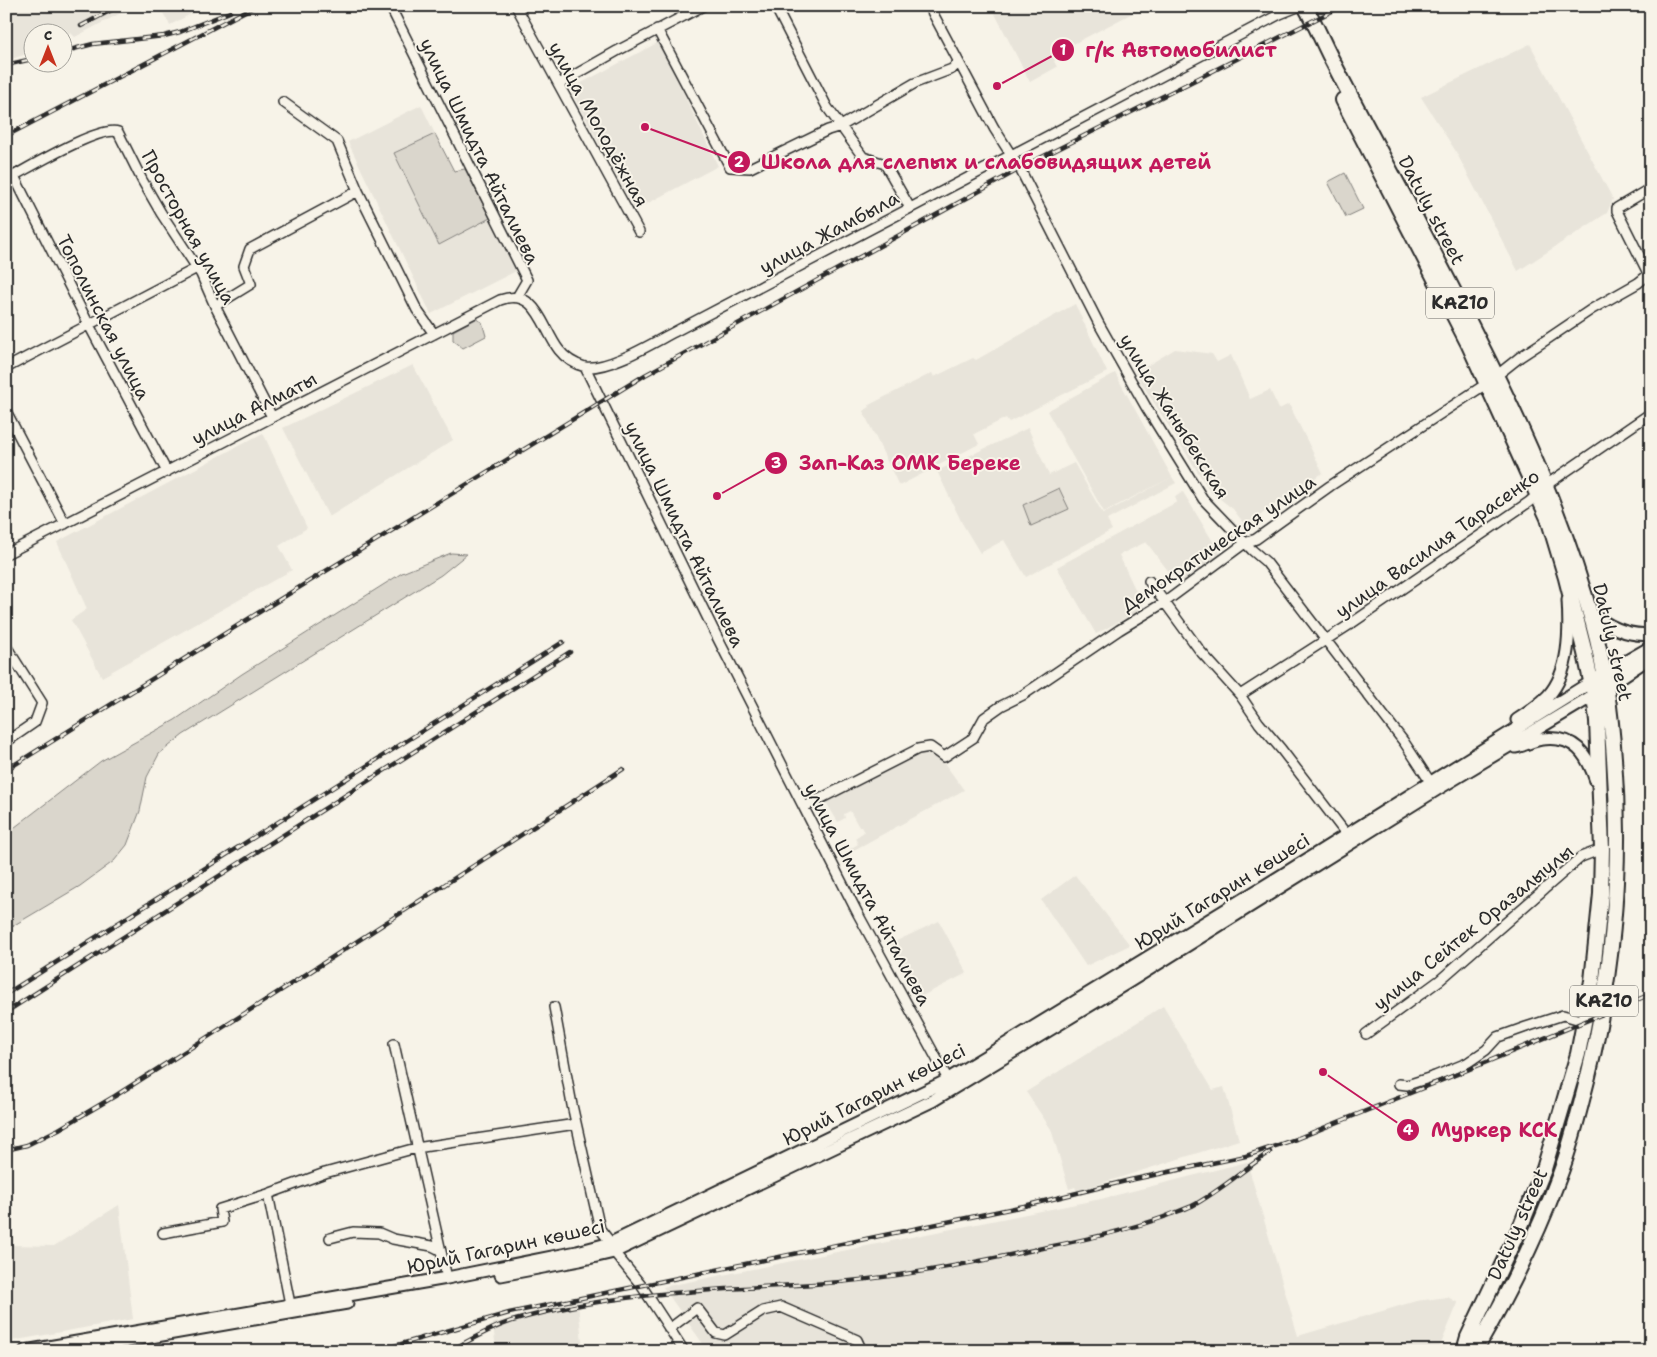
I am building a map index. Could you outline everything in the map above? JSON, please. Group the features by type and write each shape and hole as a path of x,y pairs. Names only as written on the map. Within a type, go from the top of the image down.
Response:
{"highway":[{"name":"Datuly street","path":"1299,7 1305,25 1367,148 1469,345 1492,380 1567,540 1590,612 1606,680 1611,714 1617,791 1618,853 1616,908 1602,1015 1572,1139 1558,1182 1505,1299 1479,1344 1472,1351"},
{"name":"Datuly street","path":"1464,1351 1468,1337 1522,1223 1544,1169 1570,1084 1592,981 1600,894 1602,849 1593,689 1542,489"},
{"path":"1600,792 1617,791"},
{"path":"1489,1291 1505,1299"}],"main road":[{"path":"1488,746 1507,728 1549,695 1559,678 1568,640 1566,578"},
{"path":"1590,612 1605,623 1622,631 1633,634 1651,634"},
{"name":"Юрий Гагарин көшесі","path":"25,1351 514,1273 580,1260 612,1248 932,1102 951,1084 1347,835 1433,786 1504,749 1606,680 1651,646"},
{"name":"Юрий Гагарин көшесі","path":"1606,680 1651,657"},
{"name":"Юрий Гагарин көшесі","path":"951,1084 1433,786 1488,746 1593,689"},
{"path":"1504,749 1544,739 1561,740 1573,745 1588,758 1600,792"},
{"name":"Юрий Гагарин көшесі","path":"70,1351 577,1252 612,1248"}],"street":[{"name":"улица Молодёжная","path":"516,6 639,232"},
{"path":"559,84 657,29 703,6"},
{"path":"775,6 827,108 864,157 885,164 910,208"},
{"name":"улица Жаныбекская","path":"929,6 958,63 1020,169 1099,324 1146,407 1203,499 1266,562 1402,740 1433,786"},
{"name":"улица Жамбыла","path":"584,368 609,364 678,330 1272,18 1299,7"},
{"name":"улица Шмидта Айталиева","path":"391,8 527,280 518,297"},
{"path":"657,29 730,167 750,168 811,138 841,126 915,83 952,69 958,63"},
{"path":"283,102 337,141 358,191 417,310 434,334"},
{"name":"Просторная улица","path":"10,178 89,136 112,130 118,132 160,213 197,268 272,417"},
{"name":"Тополинская улица","path":"10,178 167,472"},
{"path":"1650,277 1617,208 1651,188"},
{"path":"215,306 251,284 244,266 250,249 358,191"},
{"path":"6,368 197,268"},
{"name":"Демократическая улица","path":"804,808 918,749 930,747 944,757 973,738 984,718 1001,706 1024,695 1119,630 1165,602 1245,543 1256,539 1330,486 1492,380 1543,342 1592,310 1650,277"},
{"path":"518,297 534,308 565,358 584,368"},
{"name":"улица Алматы","path":"6,554 500,300 518,297"},
{"name":"улица Шмидта Айталиева","path":"584,368 713,629 866,929 951,1084"},
{"path":"6,411 65,524"},
{"name":"улица Василия Тарасенко","path":"1240,695 1325,641 1529,502 1542,489 1651,413"},
{"path":"1149,581 1201,652 1240,695 1259,723 1347,835"},
{"path":"6,646 42,703 35,722 6,742"},
{"name":"улица Сейтек Оразалыулы","path":"1366,1034 1440,980 1581,858 1602,849"},
{"path":"554,1007 576,1124 600,1229 612,1248 641,1285 684,1351"},
{"path":"1399,1084 1406,1084 1435,1076 1467,1064 1486,1050 1498,1037 1526,1026 1563,1015 1584,1021"},
{"path":"394,1044 416,1148 447,1278"},
{"path":"163,1233 222,1222 220,1208 268,1194 325,1173 416,1148 576,1124"},
{"path":"268,1194 291,1308"},
{"path":"330,1238 353,1232 379,1233 393,1239 432,1246 440,1250"},
{"path":"669,1329 698,1308 716,1333 725,1335 764,1311 781,1307 858,1340 862,1351"}],"shaded area":[{"path":"6,6 134,6 75,37 72,34 72,22 22,22 22,55 6,61"},
{"path":"159,6 206,6 170,25"},
{"path":"991,6 1146,6 1060,51 1062,57 1054,61 1057,67 1030,82"},
{"path":"659,42 718,166 635,210 570,89"},
{"path":"1530,44 1613,199 1607,213 1518,271 1455,150 1421,97"},
{"path":"421,105 435,134 394,153 439,245 490,218 516,271 431,314 348,142"},
{"path":"435,134 454,171 465,169 490,218 439,245 394,153"},
{"path":"1345,173 1363,209 1346,217 1328,182"},
{"path":"1075,304 1107,372 1009,422 1006,418 974,434 979,444 899,486 863,411 870,407 869,405 932,373 934,377 973,358 976,360"},
{"path":"476,319 482,322 486,336 463,348 453,340 453,331"},
{"path":"1175,349 1212,354 1217,362 1231,355 1250,399 1270,390 1279,409 1289,404 1323,473 1293,491 1246,526 1233,509 1210,491 1135,373"},
{"path":"413,365 453,440 329,517 283,428"},
{"path":"1115,373 1172,477 1104,512 1047,411"},
{"path":"1028,428 1049,475 1074,463 1103,514 1172,477 1176,483 1107,520 1112,530 1026,577 1004,540 980,553 962,523 937,471"},
{"path":"263,433 307,528 279,546 292,570 102,677 71,620 87,609 57,542"},
{"path":"1059,488 1069,509 1031,526 1023,505"},
{"path":"1183,492 1226,563 1187,589 1177,574 1173,577 1146,542 1119,555 1144,608 1096,634 1057,567 1177,502 1175,497"},
{"path":"451,553 467,554 441,575 183,735 159,754 147,777 140,811 127,845 114,861 80,886 6,930 6,834 101,761 175,720 242,674 402,573"},
{"path":"923,751 945,764 964,790 852,851 850,849 858,844 855,838 864,832 850,811 844,814 845,818 838,822 826,802"},
{"path":"1075,875 1130,945 1086,966 1041,900"},
{"path":"939,921 967,973 920,997 890,944"},
{"path":"1163,1006 1213,1090 1224,1087 1239,1140 1077,1191 1075,1187 1069,1189 1051,1129 1026,1092"},
{"path":"1247,1162 1298,1336 1416,1301 1448,1297 1458,1303 1438,1351 708,1351 663,1287 1101,1199"},
{"path":"119,1205 133,1319 6,1342 6,1248 10,1245 54,1246"},
{"path":"578,1304 583,1351 496,1351 493,1323"},
{"path":"646,1343 649,1346 666,1346 670,1351 592,1351"}],"railway":[{"path":"81,26 119,6"},
{"path":"6,136 255,6"},
{"path":"6,770 645,375 1036,160 1342,6"},
{"path":"72,49 93,44 164,36 180,32 230,12"},
{"path":"6,65 22,61"},
{"path":"6,994 563,642"},
{"path":"6,1012 570,652"},
{"path":"6,1150 27,1145 59,1129 115,1096 623,769"},
{"path":"377,1351 509,1313 1024,1206 1130,1180 1246,1156 1296,1139 1651,994"},
{"path":"450,1351 512,1321 586,1304 662,1294 872,1279 958,1265 1104,1235 1134,1227 1192,1206 1212,1194 1270,1152"}],"place":[{"name":"г/к Автомобилист","path":"997,86"},
{"name":"Школа для слепых и слабовидящих детей","path":"645,127"},
{"name":"Зап-Каз ОМК Береке","path":"717,496"},
{"name":"Муркер КСК","path":"1323,1072"}]}
